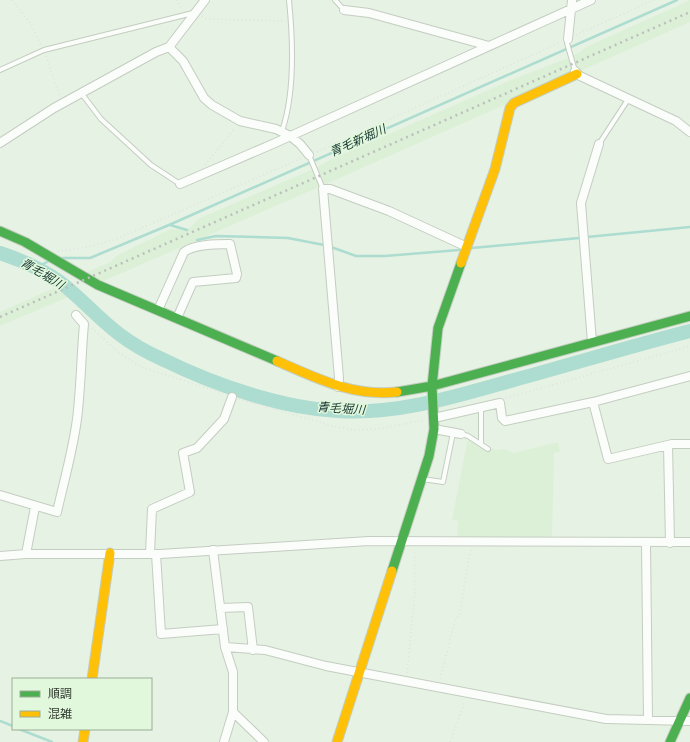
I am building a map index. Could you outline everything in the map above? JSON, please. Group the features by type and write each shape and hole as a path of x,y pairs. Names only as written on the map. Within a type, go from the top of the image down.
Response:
{"street":[{"path":"0,143 106,78 169,47 205,0"},
{"path":"180,184 489,46 572,4 591,0"},
{"path":"568,40 572,4"},
{"path":"344,10 369,13 489,46"},
{"path":"169,47 183,61 204,98 212,105 240,121 281,132 290,136 300,144 309,155"},
{"path":"337,742 429,456 434,429 432,390 436,340 441,316 495,169 511,106 576,72 676,121 690,132"},
{"path":"592,342 581,203 599,144"},
{"path":"338,387 339,378 323,189 330,189 389,211 467,247"},
{"path":"0,231 51,253 63,265 98,285 338,387 360,392 390,394 432,390 592,342 690,316"},
{"path":"158,310 184,252 188,249 215,244 230,244 237,274 236,278 193,282 177,318"},
{"path":"0,495 35,507 57,512 77,421 80,362 84,324 76,315"},
{"path":"433,415 500,403 502,418 505,422 593,402 690,376"},
{"path":"223,629 161,634 153,553 152,509 190,492 183,454 197,448 224,419 232,397"},
{"path":"593,402 608,459 668,445 690,444"},
{"path":"434,429 457,433"},
{"path":"668,445 670,543"},
{"path":"26,554 35,507"},
{"path":"0,556 26,554 153,553 369,541 690,542"},
{"path":"646,543 648,719"},
{"path":"212,550 226,647 233,672 233,712 224,742"},
{"path":"92,678 110,553"},
{"path":"220,608 248,607 253,650"},
{"path":"226,647 265,650 360,673 606,719 690,721"},
{"path":"670,742 690,698"},
{"path":"233,712 264,742"},
{"path":"83,742 85,730"}],"lane":[{"path":"281,132 286,120 290,82 291,22 289,0"},
{"path":"335,0 344,10"},
{"path":"0,70 44,50 195,12"},
{"path":"568,40 570,54 576,72"},
{"path":"82,94 101,119 151,165 180,184"},
{"path":"599,144 629,98"},
{"path":"309,155 323,189"},
{"path":"481,407 481,444"},
{"path":"421,479 443,482 457,433 481,444 488,449"}],"path":[{"path":"12,0 30,24 44,50 63,103"},
{"path":"176,0 187,14"},
{"path":"51,253 83,248 114,240 568,40 654,0"},
{"path":"195,12 207,18 291,22"},
{"path":"200,176 209,158 240,121"},
{"path":"84,324 89,325 117,351 141,367 232,397 333,426 353,430 378,429 433,415"},
{"path":"500,403 503,399 690,346"},
{"path":"406,681 415,592 415,541"},
{"path":"438,687 455,620 459,615 473,541"},
{"path":"450,742 468,693"}],"shaded area":[{"path":"690,0 690,22 580,71 577,70 572,56 582,51 584,48"},
{"path":"568,58 573,70 504,105 326,184 323,183 316,168 328,161 511,80"},
{"path":"313,169 319,187 101,282 85,273 110,262 118,255 171,229 183,230 190,228 198,219"},
{"path":"54,288 68,297 0,326 0,312"},
{"path":"468,438 488,452 490,448 498,450 503,449 514,453 558,442 560,452 554,453 552,535 549,538 457,537 458,521 452,520"}],"waterway":[{"name":"青毛新堀川","path":"62,258 90,258 169,225 677,0"},
{"path":"170,225 187,230"},
{"path":"587,237 690,227"},
{"path":"197,240 216,236 288,238 324,245"},
{"path":"472,248 579,238"},
{"path":"331,247 356,256 385,256 459,250"},
{"name":"青毛堀川","path":"0,253 31,265 53,277 68,288 119,334 152,354 205,378 249,394 316,409 338,411 383,410 427,403 690,331"},
{"name":"青毛新堀川","path":"35,268 49,261"},
{"path":"0,721 12,726"},
{"path":"22,730 52,742"}],"railway":[{"path":"0,317 690,12"}],"traffic: fast":[{"path":"0,231 25,242 98,285 277,361"},
{"path":"392,571 429,456 434,429 432,386 438,328 461,263"},
{"path":"397,392 432,386 690,316"},
{"path":"670,742 690,698"}],"traffic: slow":[{"path":"461,263 495,169 510,108 514,103 577,74"},
{"path":"277,361 321,380 350,389 365,392 397,392"},
{"path":"92,678 110,553"},
{"path":"337,742 392,571"},
{"path":"83,742 85,730"}]}
